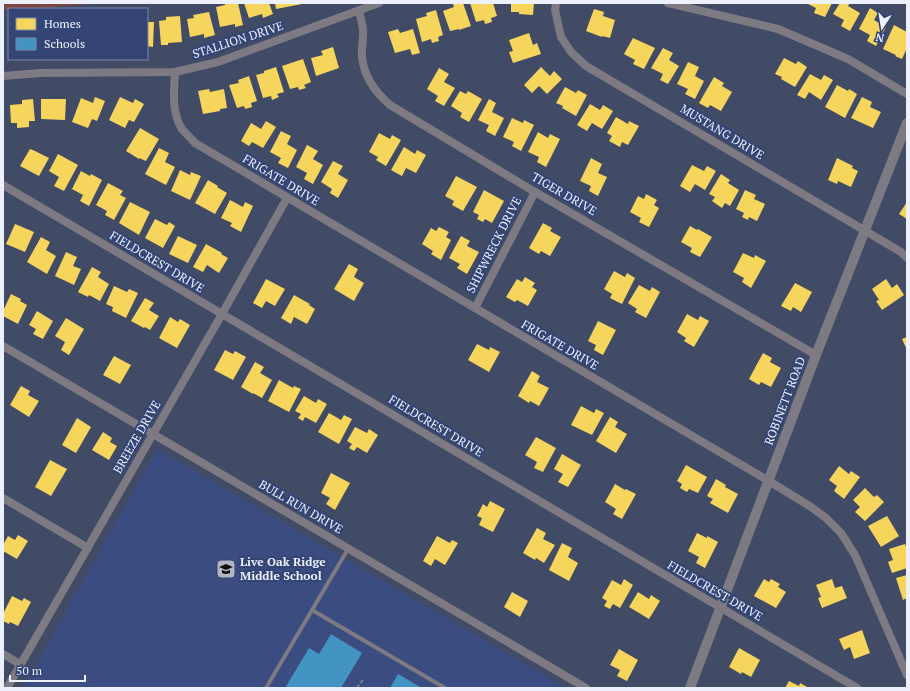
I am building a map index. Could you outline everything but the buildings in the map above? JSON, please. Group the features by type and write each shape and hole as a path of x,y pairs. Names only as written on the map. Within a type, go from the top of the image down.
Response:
{"street":[{"name":"STALLION DRIVE","path":"3,76 41,73 175,72 218,62 379,3"},
{"name":"MUSTANG DRIVE","path":"556,3 555,10 561,37 571,52 586,66 901,252 907,258"},
{"path":"668,3 778,29 848,59 907,94"},
{"name":"TIGER DRIVE","path":"359,10 363,28 362,58 366,73 373,87 381,98 390,105 535,192 816,355"},
{"name":"FRIGATE DRIVE","path":"175,72 174,96 176,114 182,128 195,143 769,481 826,518 841,533 855,555 907,675"},
{"name":"ROBINETT ROAD","path":"690,688 864,230 907,123"},
{"name":"FIELDCREST DRIVE","path":"3,185 857,688"},
{"name":"SHIPWRECK DRIVE","path":"475,308 535,192"},
{"name":"BREEZE DRIVE","path":"7,688 287,198"},
{"name":"BULL RUN DRIVE","path":"3,346 586,688"},
{"path":"3,498 88,548"},
{"path":"3,654 20,664"}],"lane":[{"path":"266,688 348,549"},
{"path":"312,610 444,688"}],"path":[{"path":"358,688 364,678"}],"shaded area":[{"path":"3,3 106,3 36,8 8,8 8,10 3,10"},
{"name":"Live Oak Ridge Middle School","path":"157,449 566,688 23,688"}],"place":[{"name":"Live Oak Ridge Middle School","path":"226,569"}]}
